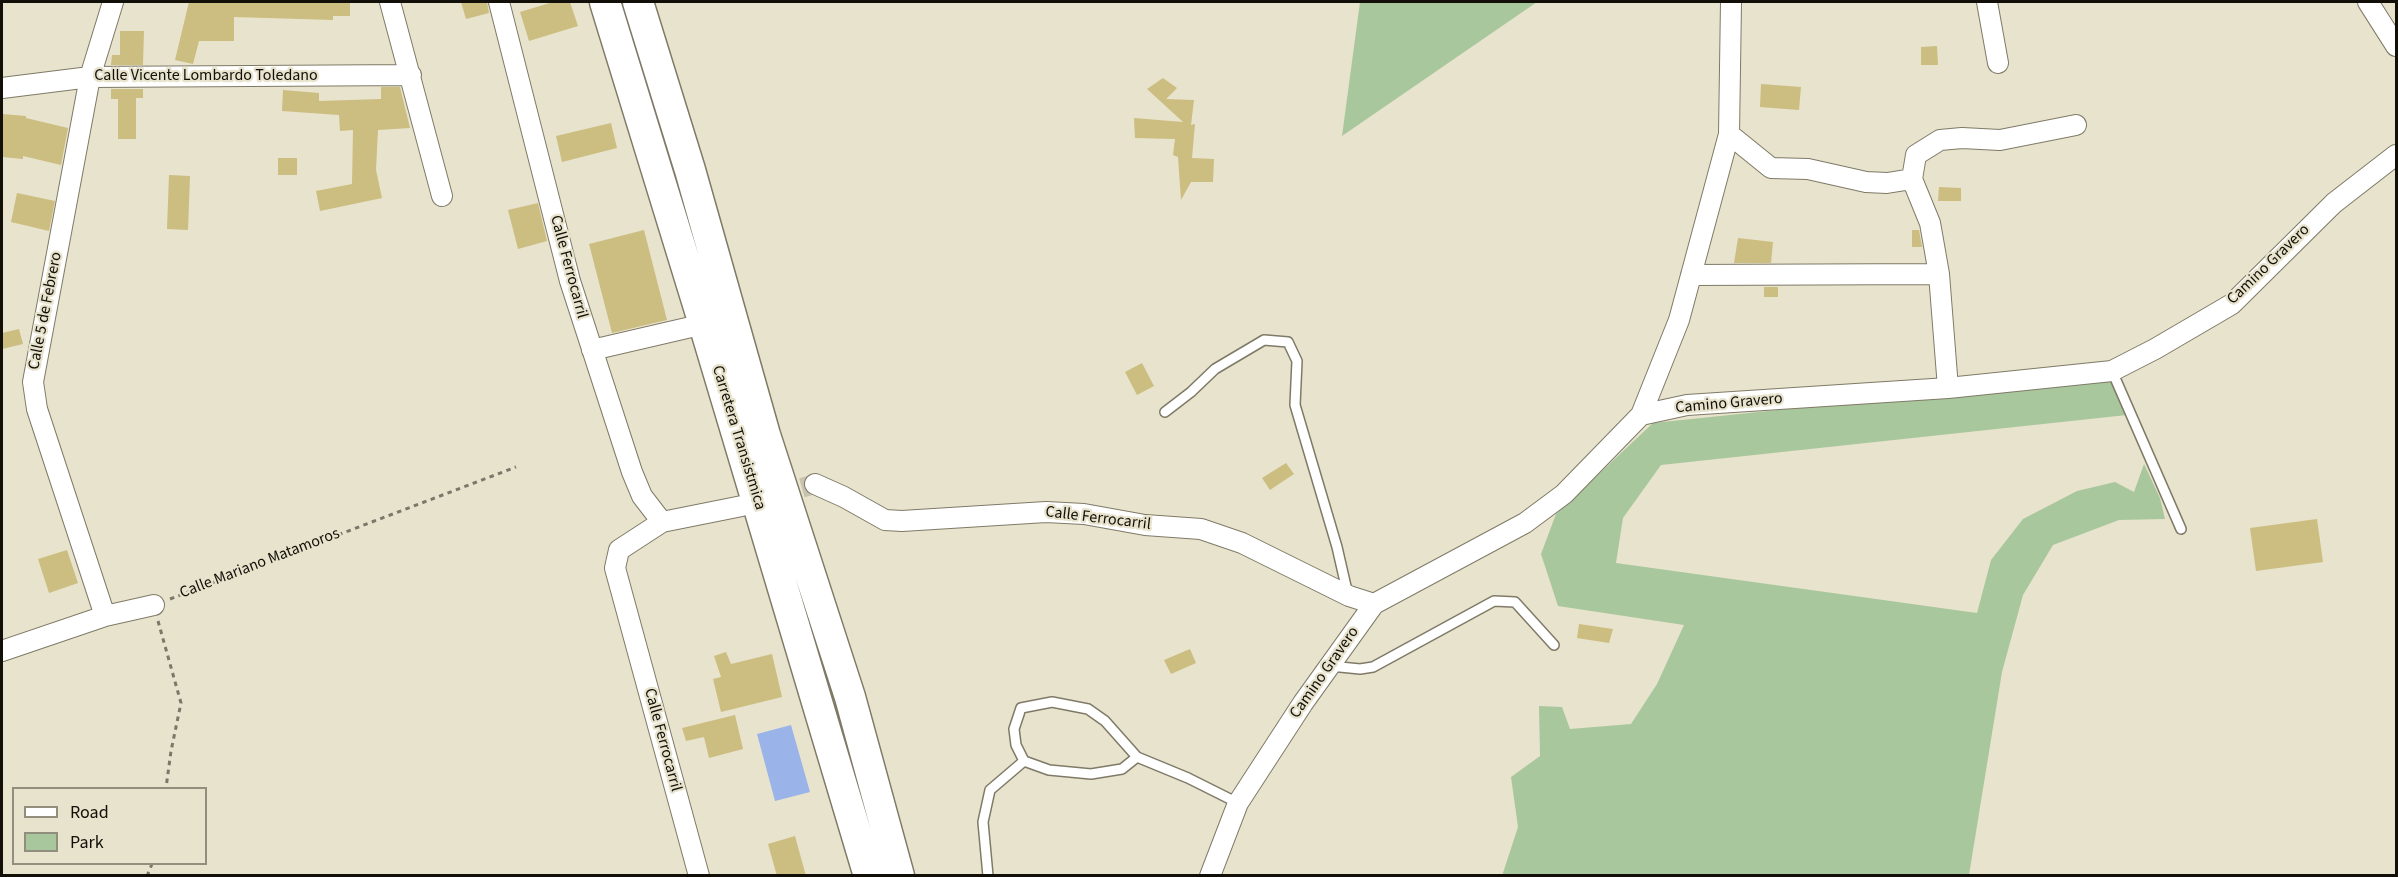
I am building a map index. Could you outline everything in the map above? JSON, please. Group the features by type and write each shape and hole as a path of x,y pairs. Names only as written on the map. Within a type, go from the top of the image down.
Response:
{"main road":[{"name":"Carretera Transistmica","path":"605,2 869,876"},
{"name":"Carretera Transistmica","path":"638,2 690,170 765,435 850,697 899,876"}],"street":[{"name":"Calle 5 de Febrero","path":"105,616 37,410 33,382 90,77 113,2"},
{"path":"390,2 442,196"},
{"name":"Calle Ferrocarril","path":"499,2 570,281 638,488 662,522"},
{"path":"1641,415 1679,320 1729,134 1731,2"},
{"path":"1987,2 1998,63"},
{"path":"2368,2 2397,46"},
{"name":"Calle Vicente Lombardo Toledano","path":"2,88 90,77 411,75"},
{"path":"1948,388 1939,274 1930,223 1911,179 1916,156 1940,140 1962,138 2000,140 2076,125"},
{"path":"1729,134 1771,168 1808,169 1866,182 1887,183 1911,179"},
{"name":"Camino Gravero","path":"1210,876 1238,803 1374,604 1525,523 1564,494 1641,415 1687,405 1948,388 2112,371 2232,304 2334,203 2397,155"},
{"path":"1691,275 1939,274"},
{"path":"592,350 704,324"},
{"name":"Calle Ferrocarril","path":"815,484 844,496 885,520 902,521 1046,512 1084,514 1145,525 1201,529 1242,543 1348,596 1374,604"},
{"name":"Calle Ferrocarril","path":"699,876 615,568 619,550 662,522 742,506"},
{"path":"2,651 105,616 154,605"}],"lane":[{"path":"1165,411 1191,392 1215,369 1264,340 1288,342 1297,361 1295,405 1337,547 1348,596"},
{"path":"2112,371 2181,529"},
{"path":"1330,666 1360,669 1373,667 1494,601 1515,602 1554,645"},
{"path":"1137,757 1122,769 1091,774 1049,770 1024,761 1016,745 1014,729 1021,708 1052,702 1088,709 1106,721 1137,757 1188,778 1238,803"},
{"path":"988,876 983,822 990,789 1024,761"}],"path":[{"name":"Calle Mariano Matamoros","path":"154,605 516,467"},
{"path":"154,605 181,703 166,787"}],"green space":[{"path":"1360,2 1537,2 1342,136"},
{"path":"2112,375 2127,415 1661,465 1623,518 1616,563 1977,613 1991,560 2023,519 2077,491 2115,482 2134,492 2144,464 2160,498 2165,519 2119,520 2053,545 2023,595 2002,672 1969,875 1502,876 1518,827 1511,777 1540,756 1539,706 1562,707 1570,729 1631,724 1657,684 1684,625 1558,606 1541,554 1556,514 1653,423"}],"water":[{"path":"791,725 810,792 775,801 757,734"}],"building":[{"path":"189,2 350,2 350,16 333,16 333,20 234,17 234,41 199,41 193,64 175,60"},
{"path":"461,2 487,2 489,13 466,19"},
{"path":"553,2 570,2 578,26 529,41 520,12"},
{"path":"120,31 144,31 143,65 111,65 112,55 120,55"},
{"path":"1937,46 1938,65 1921,65 1921,47"},
{"path":"1163,78 1177,88 1166,99 1194,100 1191,125 1195,124 1192,158 1214,159 1213,182 1191,182 1181,200 1178,157 1173,155 1175,139 1135,138 1134,118 1183,122 1147,89"},
{"path":"1761,84 1801,87 1799,110 1760,107"},
{"path":"381,87 400,87 410,128 378,130 376,170 382,198 320,211 316,191 352,184 353,130 340,131 339,115 282,111 283,90 319,93 319,101 381,99"},
{"path":"111,89 143,89 143,98 136,98 136,139 118,139 118,99 111,99"},
{"path":"2,114 26,116 26,118 68,128 61,165 23,156 23,159 2,157"},
{"path":"611,123 617,148 562,162 556,136"},
{"path":"278,158 297,158 297,175 278,175"},
{"path":"169,175 190,176 188,230 167,229"},
{"path":"1939,187 1961,188 1961,201 1938,201"},
{"path":"17,193 55,201 49,231 11,222"},
{"path":"538,203 547,241 518,249 508,210"},
{"path":"644,230 667,320 612,333 589,244"},
{"path":"1912,230 1919,230 1922,247 1912,247"},
{"path":"1738,238 1773,242 1771,263 1734,263"},
{"path":"1764,287 1778,287 1778,297 1764,297"},
{"path":"19,329 23,344 2,349 2,333"},
{"path":"1142,363 1154,386 1137,395 1125,372"},
{"path":"1286,463 1294,474 1270,490 1262,478"},
{"path":"2317,519 2323,562 2256,571 2250,528"},
{"path":"67,550 78,583 49,593 38,559"},
{"path":"1579,624 1613,629 1609,643 1577,638"},
{"path":"1190,649 1196,663 1171,674 1164,660"},
{"path":"726,652 731,664 772,654 782,697 721,712 713,679 721,677 714,656"},
{"path":"735,715 743,749 709,758 704,737 686,741 682,728"},
{"path":"795,836 806,876 777,876 768,844"}],"tunnel":[{"path":"773,496 815,484"}]}
